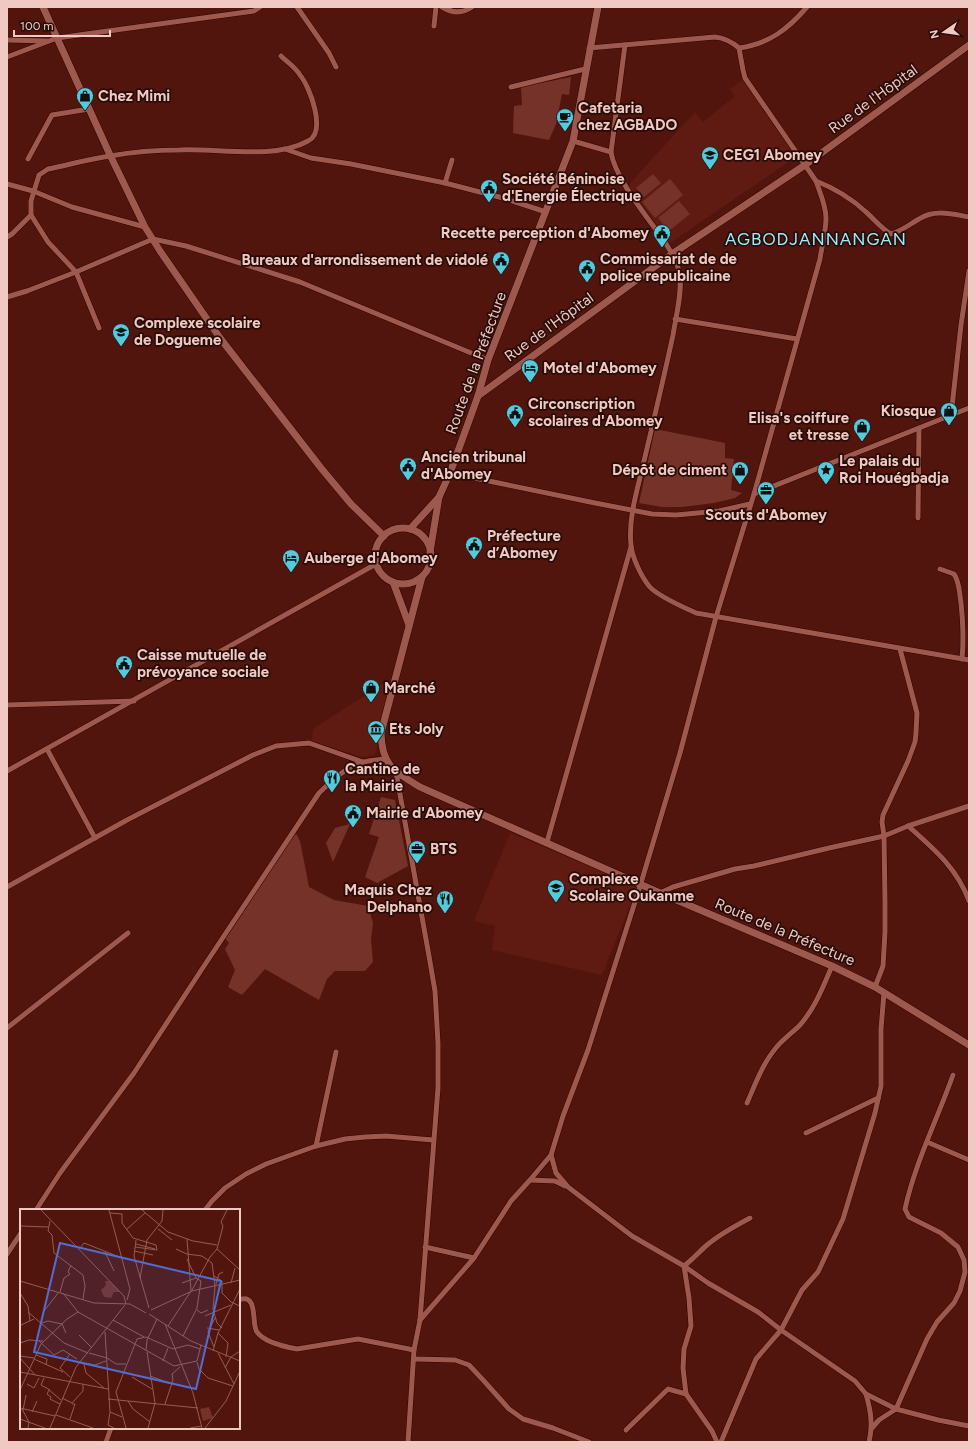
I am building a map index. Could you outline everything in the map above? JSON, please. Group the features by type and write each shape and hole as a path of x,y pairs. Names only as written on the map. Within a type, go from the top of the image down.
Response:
{"street":[{"path":"43,7 110,155 152,239 220,338 263,394 351,504 384,536"},
{"path":"7,57 58,38 254,11 260,7"},
{"path":"297,7 329,53 336,67"},
{"path":"434,26 436,7"},
{"path":"442,7 455,12 467,10 472,7"},
{"name":"Route de la Préfecture","path":"430,552 439,497 450,473 478,396 488,360 573,141 585,69 598,7"},
{"path":"589,48 715,37 727,40 740,48 752,46 770,39 783,30 807,7"},
{"path":"7,40 50,41"},
{"name":"Rue de l'Hôpital","path":"478,396 672,254 805,166 969,45"},
{"path":"625,46 611,152 612,159 625,186 672,254 680,276 676,320 630,528 631,547 637,565 649,587 664,597 696,613 969,660"},
{"path":"420,1320 474,1258 511,1201 551,1154 563,1116 588,1050 641,883 680,753 716,617 754,494 820,259 826,217 823,200 816,182 745,78 740,48"},
{"path":"99,328 76,272 48,242 31,215 30,208 33,191 39,175 43,171 110,155 181,150 248,152 284,149 310,140 316,132 317,124 312,98 306,83 300,74 281,56"},
{"path":"511,87 585,69"},
{"path":"28,159 52,115 89,109"},
{"path":"573,141 611,152"},
{"path":"284,149 311,158 351,164 445,183 503,198 546,212"},
{"path":"445,183 452,160"},
{"path":"816,182 839,192 865,210 886,232 891,234 898,232 923,216 935,213 942,212 969,217"},
{"path":"7,184 33,191 72,207 145,227"},
{"path":"7,236 12,234 31,215"},
{"path":"7,297 76,272 152,239 186,246 300,282 488,360"},
{"path":"950,416 969,271"},
{"path":"676,320 798,339"},
{"path":"754,494 969,408"},
{"path":"918,518 919,428"},
{"path":"450,473 633,510 676,516 719,511 750,504"},
{"name":"Route de la Préfecture","path":"410,529 439,497"},
{"path":"396,529 410,529 425,540 430,552 429,565 422,577 411,583 399,584 383,575 376,564 376,552 380,541 384,536 396,529"},
{"path":"547,842 631,547"},
{"path":"7,771 135,701 376,564"},
{"path":"940,569 954,574 958,580 964,639 962,659"},
{"name":"Route de la Préfecture","path":"422,577 381,733 386,760 396,772 420,787 641,883 660,893 832,966 875,987 969,1045"},
{"path":"393,582 409,625"},
{"path":"875,987 883,966 885,901 883,815 908,761 915,742 918,714 900,649"},
{"path":"7,705 135,701"},
{"path":"7,887 127,820 253,755 276,746 309,743 363,762"},
{"path":"46,749 95,838"},
{"path":"37,1209 60,1173 134,1073 319,793 334,779 348,769 363,762 386,760"},
{"path":"396,772 430,956 435,992 438,1043 438,1088 420,1320 414,1350 408,1442"},
{"path":"660,893 673,887 735,869 884,836 908,826 969,806"},
{"path":"908,826 953,869 964,887 969,901"},
{"path":"7,1028 128,933"},
{"path":"747,1103 764,1066 775,1048 800,1025 810,1012 820,995 832,966"},
{"path":"721,1442 756,1359 781,1330 802,1290 818,1272 839,1227 863,1152 878,1098 880,1086 880,1030 884,993"},
{"path":"316,1146 336,1052"},
{"path":"872,1428 879,1420 896,1409 927,1339 937,1322 954,1304 960,1291 965,1272 964,1260 958,1247 941,1233 909,1217 906,1211 908,1195 921,1155 953,1075"},
{"path":"806,1133 878,1098"},
{"path":"206,1209 225,1188 246,1174 266,1164 316,1146 345,1139 365,1137 401,1137 433,1140"},
{"path":"927,1142 969,1160"},
{"path":"551,1154 556,1173 568,1187 632,1236 758,1312 854,1381 866,1394 896,1409 969,1426"},
{"path":"530,1180 555,1181 568,1187"},
{"path":"684,1266 724,1232 750,1218"},
{"path":"7,1254 20,1234"},
{"path":"425,1247 474,1258"},
{"path":"684,1266 689,1298 691,1326 684,1349 683,1368 686,1394 718,1442"},
{"path":"240,1300 243,1299 248,1301 252,1305 254,1327 256,1332 262,1338 287,1347 297,1348 358,1339 414,1350"},
{"path":"414,1359 455,1360 469,1365 509,1409 523,1419 553,1428 589,1442"},
{"path":"626,1430 668,1389 686,1394"},
{"path":"866,1394 872,1428 869,1442"},
{"path":"106,1442 111,1429"}],"shaded area":[{"path":"571,77 569,95 562,94 556,124 549,140 513,133 514,106 522,105 521,87"},
{"name":"CEG1 Abomey","path":"743,80 796,157 670,243 629,187 631,182 695,112 703,122 735,96 730,89"},
{"path":"653,174 661,183 644,197 636,188"},
{"path":"670,179 683,195 655,218 642,202"},
{"path":"679,201 690,214 669,231 658,218"},
{"path":"655,429 725,443 725,458 734,459 731,490 742,493 735,498 714,503 682,507 662,507 639,503"},
{"name":"Marché","path":"394,677 375,755 362,757 311,741 314,728"},
{"path":"381,797 395,800 408,866 377,883 365,877 379,837 369,834"},
{"path":"350,824 333,862 326,843 335,828"},
{"name":"Complexe Scolaire Oukanme","path":"510,833 638,886 602,975 492,950 495,926 474,921"},
{"path":"294,834 297,835 300,841 309,887 334,900 368,906 373,923 371,939 373,962 365,971 335,971 327,979 319,1000 265,969 242,995 228,987 235,970 225,949 229,943 225,938"}],"place":[{"name":"Chez Mimi","path":"85,111"},
{"name":"Cafetaria chez AGBADO","path":"565,132"},
{"name":"CEG1 Abomey","path":"710,170"},
{"name":"Société Béninoise d'Energie Électrique","path":"489,203"},
{"name":"Recette perception d'Abomey","path":"662,248"},
{"name":"Bureaux d'arrondissement de vidolé","path":"501,275"},
{"name":"Commissariat de de police republicaine","path":"587,283"},
{"name":"Complexe scolaire de Dogueme","path":"121,347"},
{"name":"Motel d'Abomey","path":"530,383"},
{"name":"Kiosque","path":"949,426"},
{"name":"Circonscription scolaires d'Abomey","path":"515,428"},
{"name":"Elisa's coiffure et tresse","path":"862,442"},
{"name":"Ancien tribunal d'Abomey","path":"408,481"},
{"name":"Dépôt de ciment","path":"740,485"},
{"name":"Le palais du Roi Houégbadja","path":"826,485"},
{"name":"Scouts d'Abomey","path":"766,505"},
{"name":"Préfecture d’Abomey","path":"474,560"},
{"name":"Auberge d'Abomey","path":"291,573"},
{"name":"Caisse mutuelle de prévoyance sociale","path":"124,679"},
{"name":"Marché","path":"371,703"},
{"name":"Ets Joly","path":"376,744"},
{"name":"Cantine de la Mairie","path":"332,793"},
{"name":"Mairie d'Abomey","path":"353,828"},
{"name":"BTS","path":"417,864"},
{"name":"Complexe Scolaire Oukanme","path":"556,903"},
{"name":"Maquis Chez Delphano","path":"445,914"}],"district":[{"name":"AGBODJANNANGAN","path":"816,239"}]}
